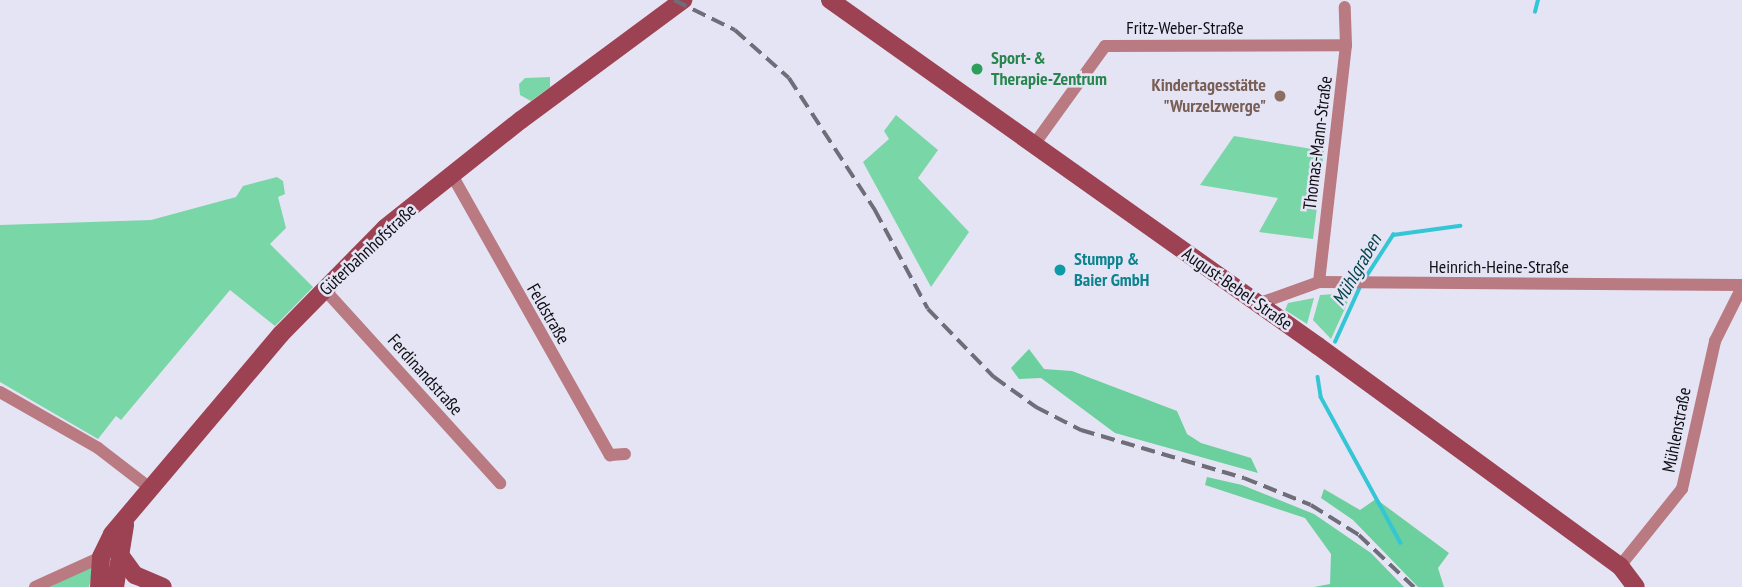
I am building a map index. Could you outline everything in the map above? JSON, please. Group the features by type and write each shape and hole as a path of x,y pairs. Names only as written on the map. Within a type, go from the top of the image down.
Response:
{"street":[{"name":"Güterbahnhofstraße","path":"99,587 109,554 127,518 150,488 281,334 385,228 683,0"},
{"name":"August-Bebel-Straße","path":"830,0 1335,358 1620,566 1636,587"},
{"name":"Thomas-Mann-Straße","path":"1319,282 1346,45 1345,8"},
{"name":"Fritz-Weber-Straße","path":"1033,146 1105,46 1346,45"},
{"name":"Feldstraße","path":"452,175 610,455 625,454"},
{"name":"Heinrich-Heine-Straße","path":"1262,307 1266,301 1319,282 1742,286"},
{"name":"Mühlenstraße","path":"1620,566 1682,489 1716,341 1742,286"},
{"name":"Ferdinandstraße","path":"325,290 500,483"},
{"path":"0,392 97,448 150,488"},
{"path":"35,587 109,554"},
{"path":"109,554 116,587"},
{"path":"109,554 135,575 163,587"}],"green space":[{"path":"550,77 550,87 531,101 520,95 519,84 525,78"},
{"path":"896,115 938,150 918,178 969,232 931,287 863,162 889,139 884,131"},
{"path":"1234,136 1324,151 1313,239 1259,232 1278,198 1200,185"},
{"path":"277,177 283,181 285,194 278,197 286,228 270,244 313,287 275,326 230,290 121,420 116,416 98,439 0,382 0,225 151,220 236,197 243,186"},
{"path":"1352,293 1331,339 1313,320 1320,295"},
{"path":"1314,298 1307,324 1285,310 1288,303"},
{"path":"1029,349 1044,369 1072,371 1177,411 1187,434 1201,443 1251,458 1258,473 1115,433 1041,378 1019,379 1011,368"},
{"path":"1207,477 1242,485 1314,514 1371,553 1404,587 1314,587 1330,584 1331,554 1305,518 1205,485"},
{"path":"1324,489 1360,510 1376,499 1449,553 1438,568 1444,587 1418,587 1353,520 1321,498"},
{"path":"94,565 89,587 49,587"}],"waterway":[{"name":"Mühlgraben","path":"1535,12 1538,0"},
{"name":"Mühlgraben","path":"1364,280 1393,235 1460,226"},
{"name":"Mühlgraben","path":"1335,342 1360,287"},
{"name":"Mühlgraben","path":"1318,377 1321,397 1401,543"}],"railway":[{"path":"674,0 735,30 789,78 875,210 928,309 994,377 1036,407 1081,430 1244,478 1311,505 1359,535 1414,587"}],"place":[{"name":"Sport- & Therapie-Zentrum","path":"977,69"},
{"name":"Kindertagesstätte \"Wurzelzwerge\"","path":"1280,96"},
{"name":"Stumpp & Baier GmbH","path":"1060,270"}]}
